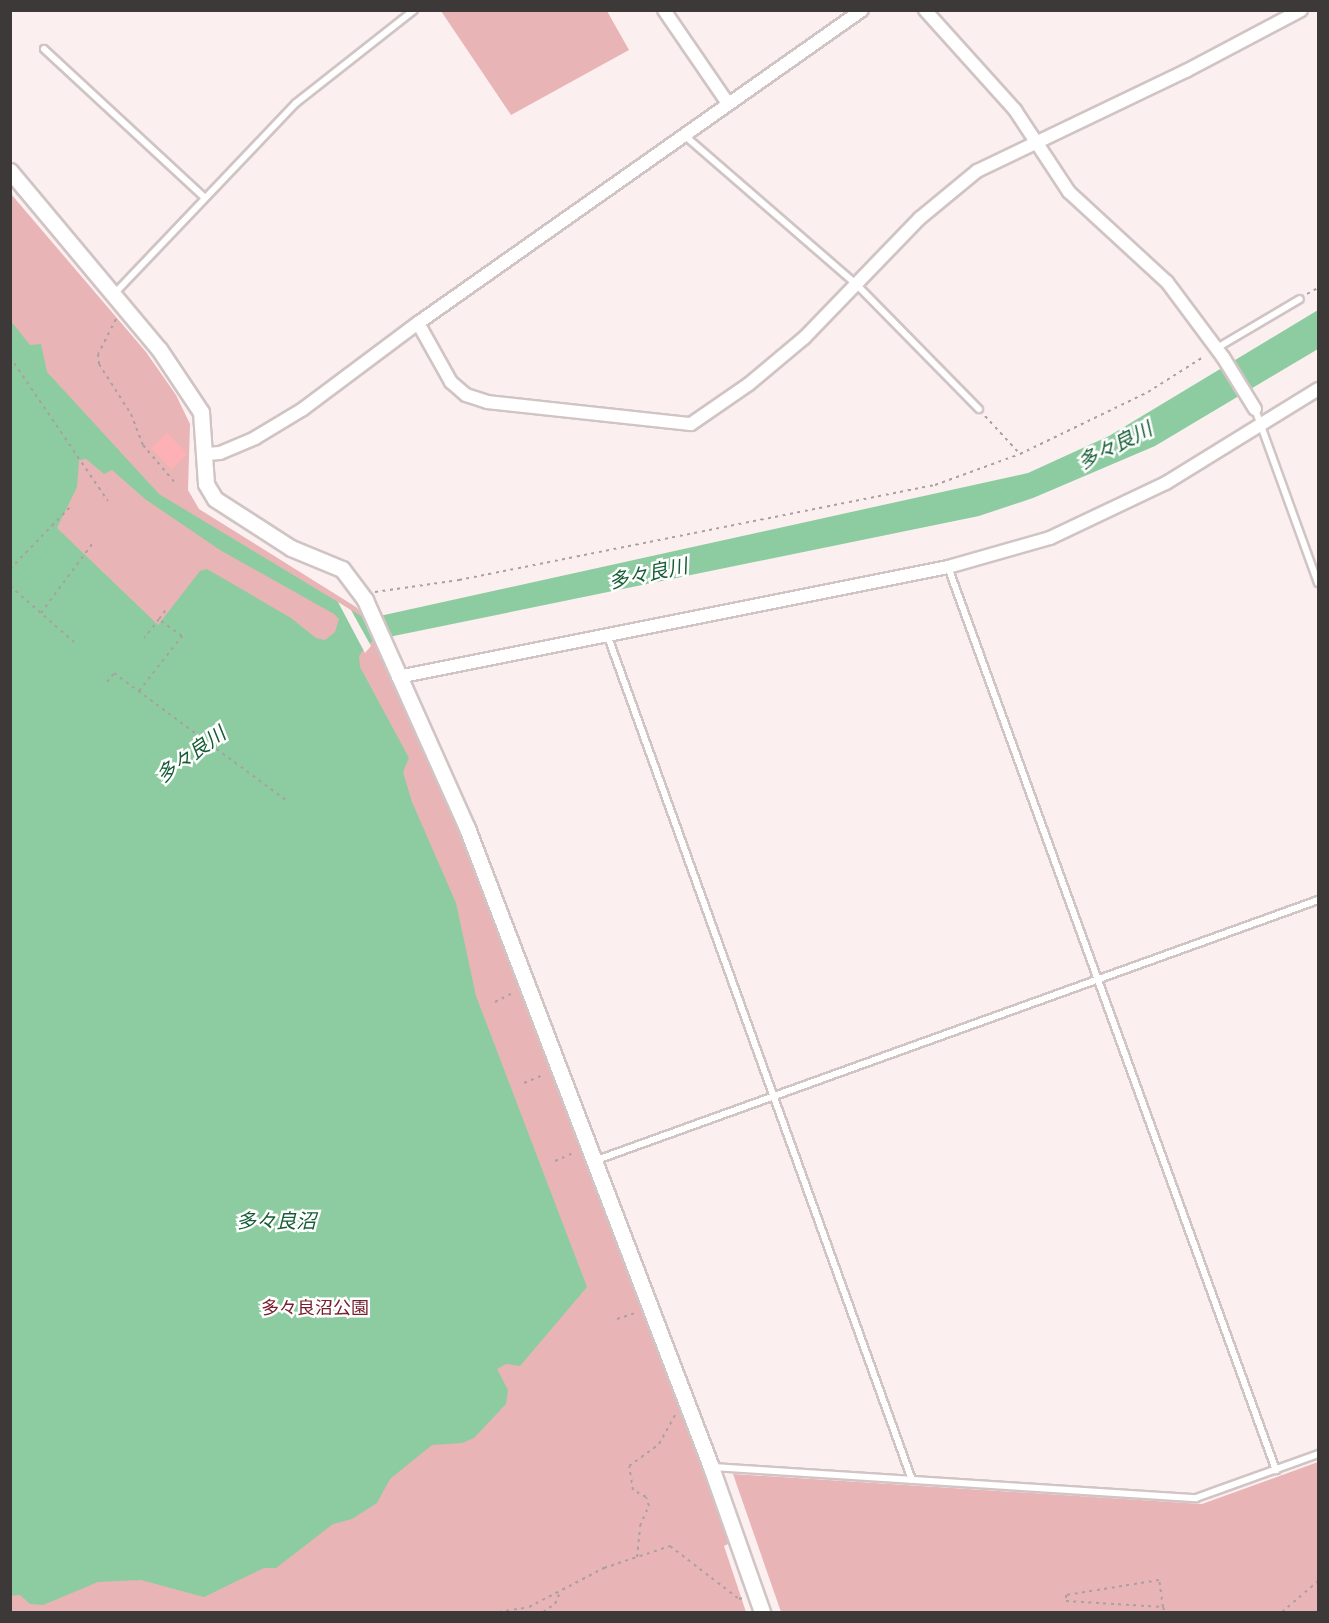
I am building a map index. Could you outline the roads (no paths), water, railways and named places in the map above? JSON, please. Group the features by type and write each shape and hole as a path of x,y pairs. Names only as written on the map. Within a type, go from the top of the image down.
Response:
{"street":[{"path":"664,10 727,102"},
{"path":"206,454 220,453 255,438 303,409 418,323 684,135 727,102 862,10"},
{"path":"925,10 1015,110 1069,192 1167,282 1220,352 1255,408"},
{"path":"418,323 451,382 466,395 487,402 691,424 758,377 804,338 946,193 977,171 1301,10"},
{"path":"10,171 114,293 201,412 206,454 206,484 215,499 291,548 342,569 363,597 447,779 711,1467 762,1612"},
{"path":"398,677 608,637 768,601 948,567 1050,538 1103,515 1166,483 1318,389"}],"lane":[{"path":"114,293 296,103 414,10"},
{"path":"44,50 205,198"},
{"path":"684,135 857,285 979,409"},
{"path":"1220,352 1300,299"},
{"path":"1255,408 1318,583"},
{"path":"948,567 1276,1470"},
{"path":"608,637 912,1480"},
{"path":"594,1161 776,1098 1318,900"},
{"path":"711,1467 1196,1498 1318,1454"}],"water":[{"name":"多々良沼","path":"1318,310 1318,349 1155,446 1033,498 979,516 374,640 365,647 359,656 360,667 409,758 403,772 412,802 456,903 476,996 587,1287 520,1366 506,1364 497,1369 508,1390 506,1404 474,1438 462,1443 432,1445 390,1479 377,1503 352,1519 333,1524 276,1568 264,1568 204,1597 141,1580 98,1582 43,1605 30,1604 20,1595 10,1596 10,320 30,345 41,344 47,372 159,494 366,619 1028,473 1109,436","holes":["86,459 104,474 112,470 145,499 220,550 334,614 339,619 335,632 325,640 316,638 291,618 207,569 200,571 158,625 57,528 77,487 79,460"]}],"water label":[{"name":"多々良川","path":"1115,446"},
{"name":"多々良川","path":"648,574"},
{"name":"多々良川","path":"191,755"}],"park label":[{"name":"多々良沼公園","path":"315,1308"}]}
